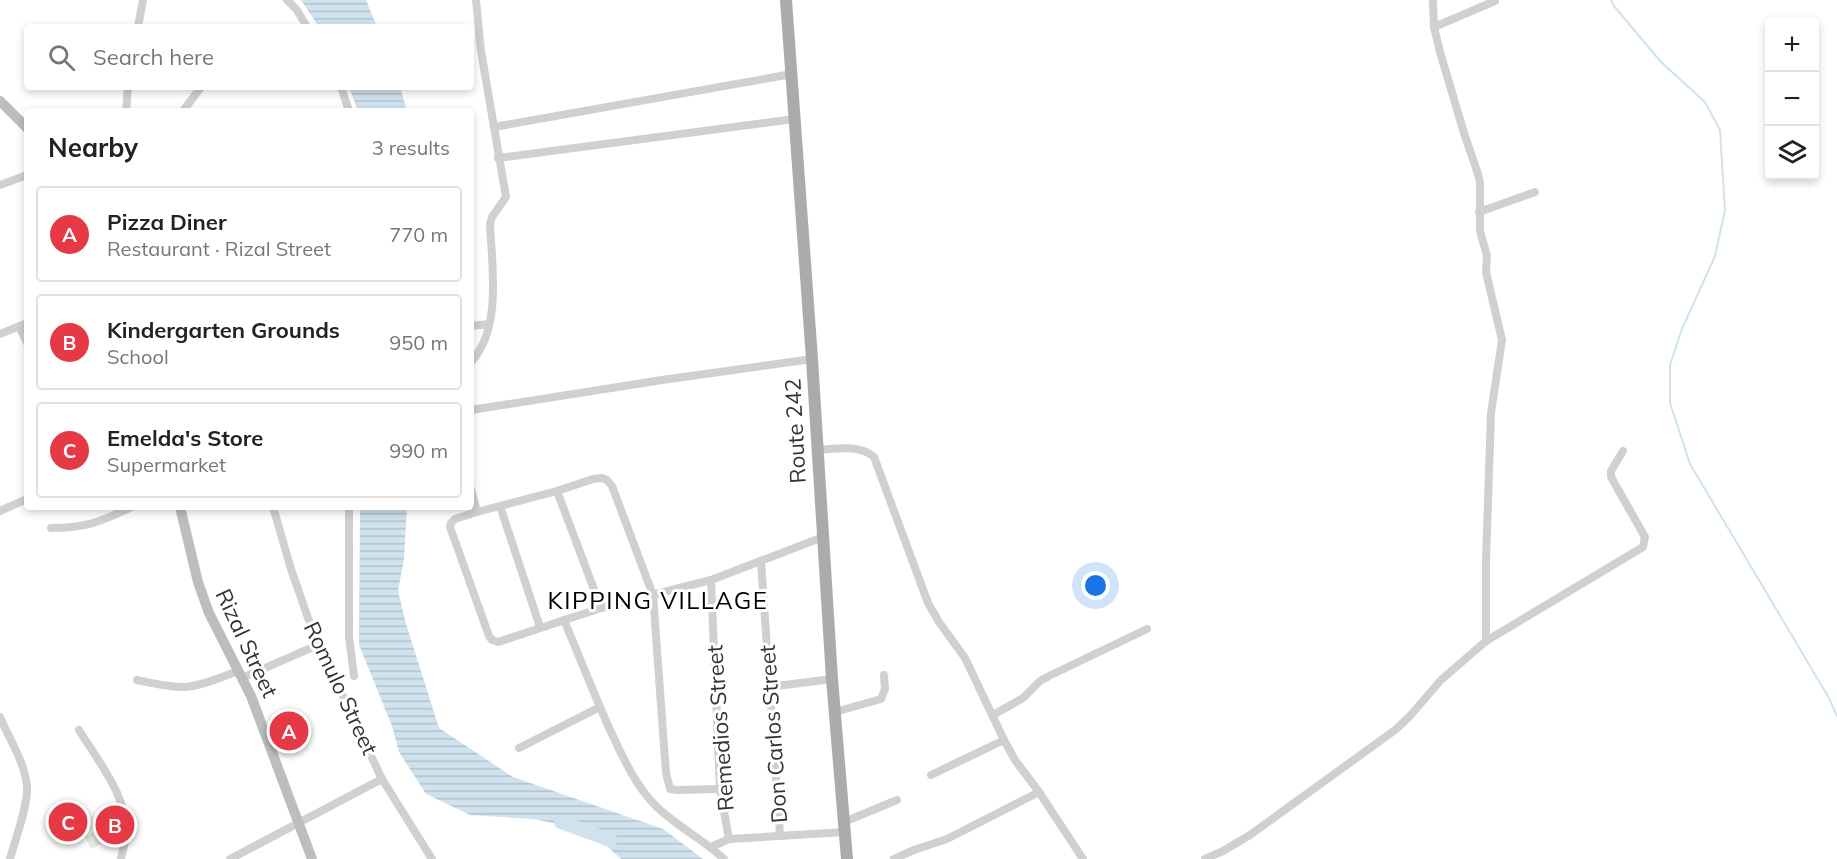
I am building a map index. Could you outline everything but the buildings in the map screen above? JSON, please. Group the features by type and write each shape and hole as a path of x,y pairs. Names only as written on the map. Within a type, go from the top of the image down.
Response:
{"main road":[{"name":"Route 242","path":"786,0 832,679 847,859"}],"street":[{"path":"139,24 143,0"},
{"path":"287,0 297,10 305,24"},
{"path":"474,359 487,334 489,324 492,288 490,224 492,217 506,197 481,51 476,0"},
{"path":"1433,0 1434,27 1453,98 1480,183 1480,231 1487,256 1486,272 1503,345 1491,412 1486,641"},
{"path":"1434,27 1495,1"},
{"path":"494,127 792,74"},
{"path":"126,108 128,90"},
{"path":"185,108 199,90"},
{"path":"342,90 348,108"},
{"path":"0,101 24,125"},
{"path":"498,158 795,119"},
{"path":"0,185 24,176"},
{"path":"1479,212 1535,192"},
{"path":"474,326 489,324"},
{"path":"0,334 23,325"},
{"path":"474,410 812,359"},
{"path":"817,450 859,449 867,451 874,457 928,603 965,658 1015,760 1083,859"},
{"path":"1205,859 1250,835 1395,730 1441,680 1486,641 1643,547 1645,541 1642,530 1611,477 1611,471 1623,451"},
{"path":"720,789 670,789 662,734 653,595 612,486 607,480 593,479 477,512 455,519 451,523 450,527 489,636 498,642 601,608 653,595 711,580 823,537"},
{"path":"557,491 601,608"},
{"path":"0,512 24,500"},
{"path":"474,500 477,512"},
{"path":"500,506 540,627"},
{"path":"51,528 73,528 98,523 126,510"},
{"name":"Rizal Street","path":"181,510 198,582 209,613 251,696 312,859"},
{"name":"Romulo Street","path":"274,510 308,618 382,779 432,859"},
{"path":"349,510 349,637 354,676"},
{"name":"Don Carlos Street","path":"761,561 780,835"},
{"name":"Remedios Street","path":"711,580 720,789 729,839"},
{"path":"564,620 625,762 642,789 661,810 724,859"},
{"path":"993,716 1023,698 1040,681 1146,629"},
{"path":"137,680 184,687 240,674 320,644"},
{"path":"835,712 881,699 885,689 884,675"},
{"path":"769,687 832,679"},
{"path":"519,748 600,707"},
{"path":"0,717 16,752 27,786 26,802 10,859"},
{"path":"79,730 111,783 120,803 126,823 126,837 121,859"},
{"path":"931,775 1004,740"},
{"path":"230,859 382,779"},
{"path":"894,859 947,839 1039,792"},
{"path":"711,847 729,839 845,827 897,800"}],"shaded area":[{"path":"106,825 112,838 91,849 85,837"}],"water":[{"path":"301,0 366,0 376,24 317,24"},
{"path":"350,90 401,90 406,108 357,108"},
{"path":"360,510 407,510 404,559 398,591 439,728 513,777 663,829 703,859 621,859 589,830 533,819 470,815 426,794 399,752 392,726 359,645"}],"waterway":[{"path":"1611,0 1661,62 1705,102 1720,130 1725,210 1715,256 1682,329 1670,365 1670,403 1690,464 1829,698 1837,716"},
{"path":"561,822 610,840"}],"place":[{"name":"Pizza Diner","path":"289,731"},
{"name":"Emelda's Store","path":"68,822"},
{"name":"Kindergarten Grounds","path":"115,825"}],"district":[{"name":"KIPPING VILLAGE","path":"658,601"}]}
